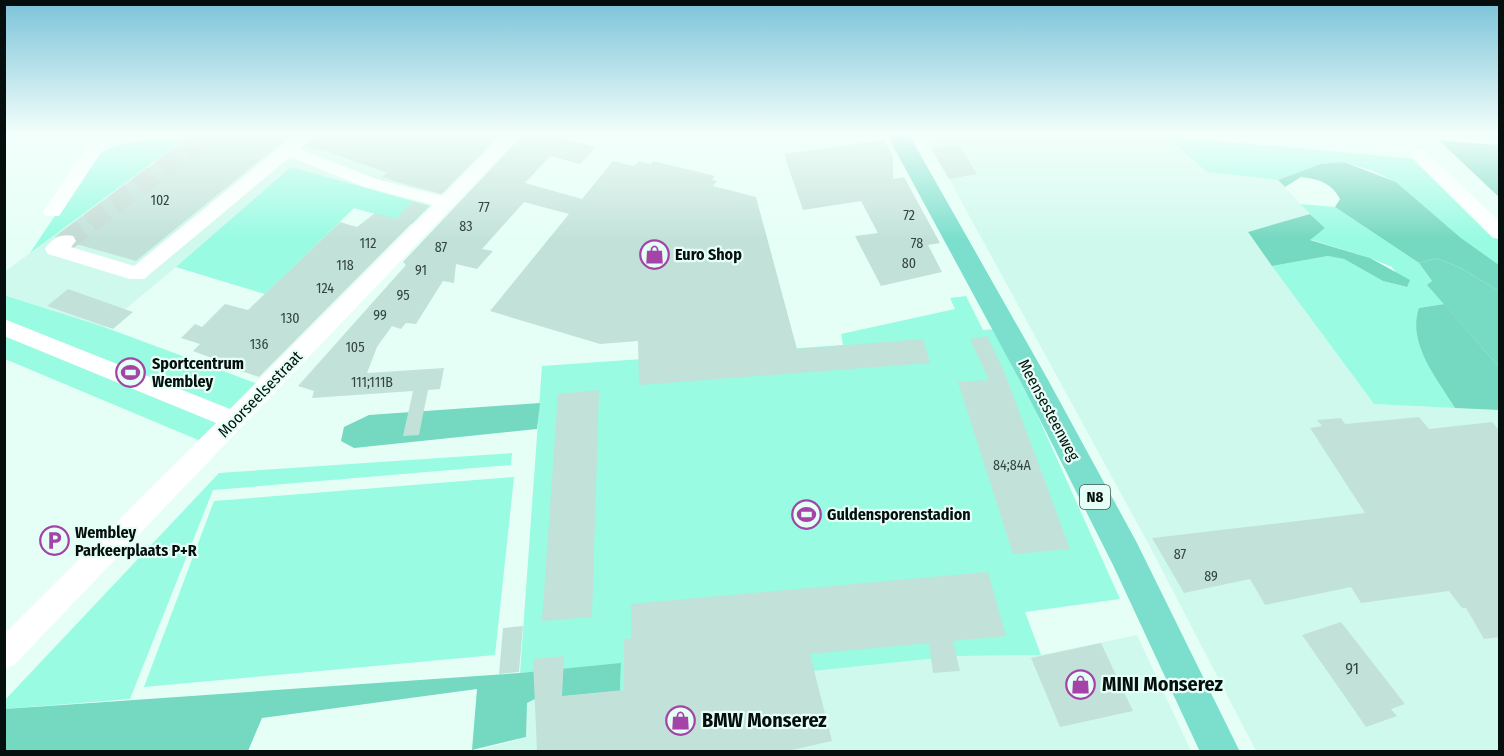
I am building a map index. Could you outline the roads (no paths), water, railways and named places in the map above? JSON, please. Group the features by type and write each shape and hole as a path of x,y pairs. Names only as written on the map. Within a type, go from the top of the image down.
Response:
{"main road":[{"name":"Meensesteenweg","path":"918,168 1110,525 1221,752"}],"street":[{"path":"52,212 82,168"},
{"path":"66,241 55,249 137,274 266,168"},
{"path":"333,168 370,183 445,202"},
{"name":"Moorseelsestraat","path":"4,655 235,421 479,168"},
{"path":"1433,168 1500,233"},
{"path":"4,327 235,421"}],"tunnel":[{"path":"66,241 163,168"}],"place":[{"name":"Euro Shop","path":"654,254"},
{"name":"Sportcentrum Wembley","path":"131,372"},
{"name":"Guldensporenstadion","path":"806,514"},
{"name":"Wembley Parkeerplaats P+R","path":"54,541"},
{"name":"MINI Monserez","path":"1081,684"},
{"name":"BMW Monserez","path":"681,720"}]}
